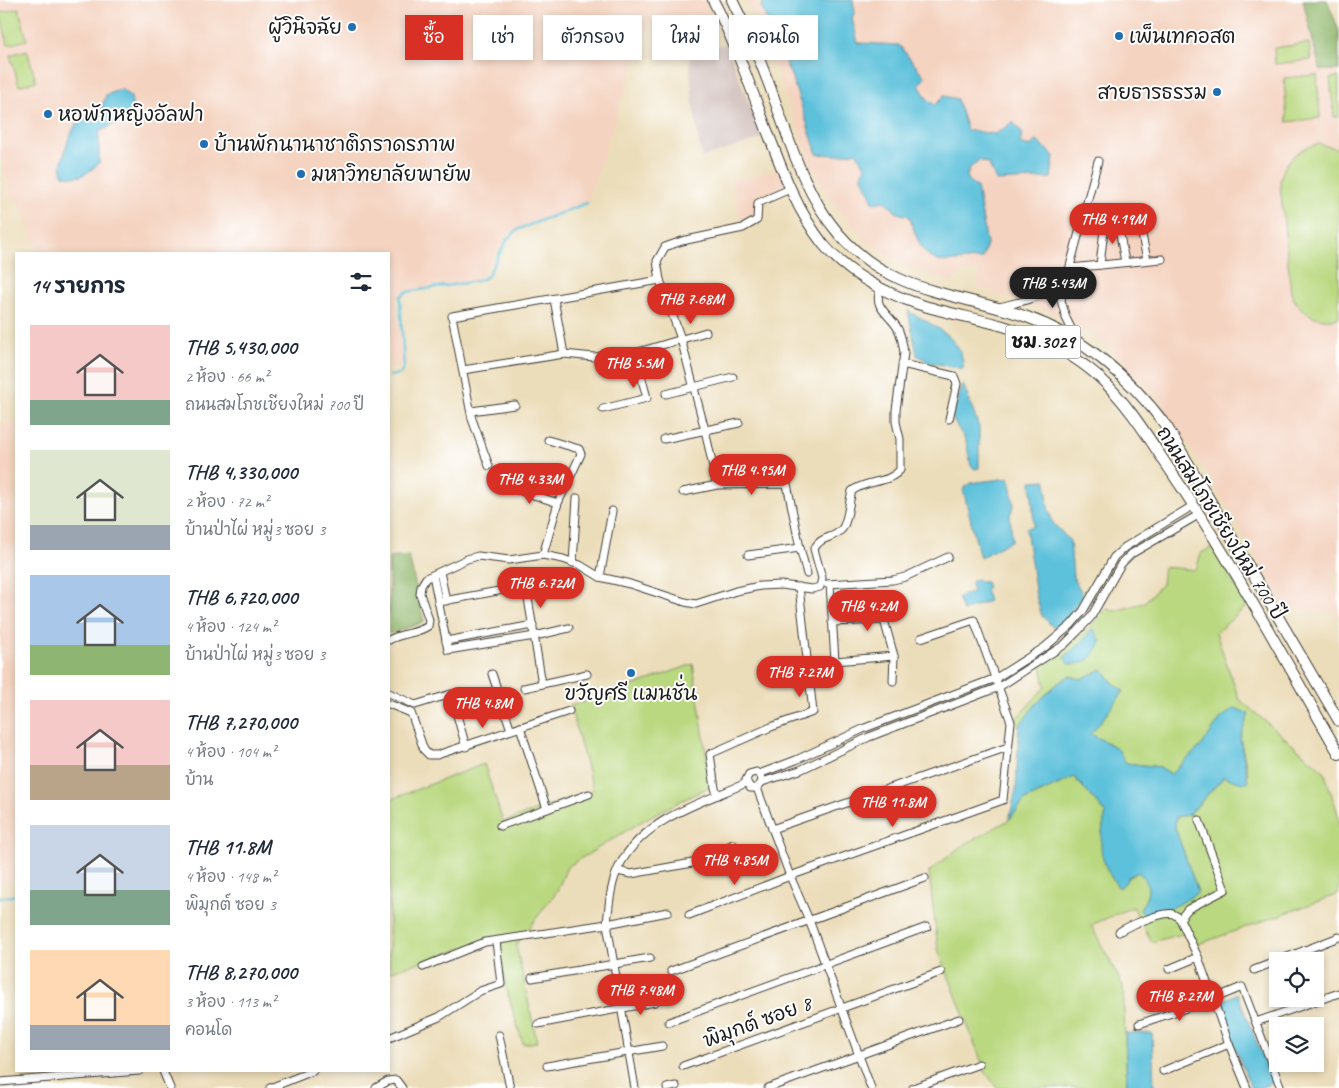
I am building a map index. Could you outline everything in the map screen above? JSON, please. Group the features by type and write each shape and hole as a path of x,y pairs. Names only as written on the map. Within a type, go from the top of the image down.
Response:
{"main road":[{"name":"ถนนสมโภชเชียงใหม่ 700 ปี","path":"712,0 753,92 790,189 805,218 824,245 851,270 881,289 917,303 1005,326 1046,343 1076,359 1097,376 1124,403 1194,504 1339,754"},
{"name":"ถนนสมโภชเชียงใหม่ 700 ปี","path":"732,0 769,86 790,144 814,198 838,233 864,259 887,274 932,292 1029,318 1078,342 1116,368 1149,403 1168,428 1339,721"}],"street":[{"path":"1078,342 1066,318 1062,300 1098,162"},
{"path":"717,485 705,430 681,339 660,280 657,261 665,246 743,228 757,220 758,204 790,189"},
{"path":"1100,265 1106,212 1116,213 1124,262"},
{"path":"1138,215 1147,260"},
{"path":"996,308 1033,299 1056,287 1070,271 1100,265 1162,259"},
{"path":"489,466 471,411 452,316 660,280"},
{"path":"822,583 814,549 820,540 838,532 844,527 852,491 863,484 895,476 900,470 900,439 896,422 896,410 904,353 901,335 893,321 878,303 877,296 881,289"},
{"path":"554,299 564,354"},
{"path":"462,370 564,354 594,357 635,353 706,332"},
{"path":"603,409 647,398 635,353"},
{"path":"902,364 954,376 957,384 949,419"},
{"path":"666,394 732,377"},
{"path":"471,411 515,405"},
{"path":"664,439 739,423"},
{"path":"543,555 558,503 581,454 581,450 548,440"},
{"path":"683,492 717,485 787,484 807,574"},
{"path":"509,487 558,503"},
{"path":"573,563 577,498"},
{"path":"1194,504 1125,547 1114,557 1083,611 1058,638 996,678 865,728 796,760 759,774 750,774 746,778 746,783 750,788 800,770 869,737 999,686 1064,645 1091,617 1121,564 1131,554 1200,514"},
{"path":"600,577 612,511"},
{"path":"748,556 800,548"},
{"path":"390,640 428,626 429,620 420,594 421,586 426,578 467,559 478,556 509,560 543,555 563,559 600,577 696,604 736,591 760,586 781,584 816,589 822,583"},
{"path":"822,583 893,580 905,577 948,557"},
{"path":"440,572 446,601"},
{"path":"433,575 448,650 535,636 569,628"},
{"path":"438,602 564,579"},
{"path":"1100,581 1108,586"},
{"path":"830,584 835,661 894,656"},
{"path":"526,586 542,684"},
{"path":"718,795 715,788 710,754 771,727 812,712 799,587"},
{"path":"832,622 884,620 894,656 893,681"},
{"path":"689,915 790,876 1003,800 1011,722 974,620 920,638"},
{"path":"446,641 533,625"},
{"path":"492,674 511,730"},
{"path":"524,688 587,674"},
{"path":"390,692 415,705 451,694 466,746"},
{"path":"390,704 411,714 424,750 429,755 437,755 466,746 569,711"},
{"path":"913,710 917,719"},
{"path":"520,727 547,809"},
{"path":"836,742 840,751"},
{"path":"772,829 1008,747"},
{"path":"759,774 762,777 760,785 772,829 809,920 871,1088"},
{"path":"635,1088 606,924 610,896 618,871 631,848 656,825 671,816 746,783"},
{"path":"500,826 588,794"},
{"path":"1180,919 1188,909 1225,890 1199,820"},
{"path":"618,871 631,874 698,862 733,844"},
{"path":"671,971 925,878"},
{"path":"423,967 485,942 606,924 668,912"},
{"path":"1119,932 1144,920 1170,914 1175,914 1180,919 1198,957 1247,1088"},
{"path":"670,1022 927,928"},
{"path":"1254,970 1339,937"},
{"path":"390,1038 439,1018 480,991 502,984 496,941"},
{"path":"1170,969 1198,957"},
{"path":"532,978 650,958"},
{"name":"พิมุกต์ ซอย 8","path":"684,1066 941,972"},
{"path":"1139,1024 1242,987 1281,1088"},
{"path":"1256,1022 1339,993"},
{"path":"538,1024 655,1002"},
{"path":"768,1088 959,1019"},
{"path":"498,1035 510,1088"},
{"path":"1163,1071 1229,1044"},
{"path":"547,1066 662,1046"},
{"path":"913,1088 979,1064"},
{"path":"27,1072 28,1079"},
{"path":"0,1082 83,1073 111,1072"},
{"path":"163,1072 170,1088"},
{"path":"270,1088 310,1072"},
{"path":"376,1088 392,1079 396,1080 402,1088"},
{"path":"667,1088 676,1086"}],"shaded area":[{"name":"มหาวิทยาลัยพายัพ","path":"0,0 703,0 711,15 652,15 652,24 649,24 642,43 642,15 543,15 543,60 636,60 587,203 509,232 477,281 396,296 404,366 390,369 390,252 38,252 22,208 10,194 0,153"},
{"path":"746,0 1303,0 1320,70 1339,70 1339,572 1332,574 1339,600 1339,615 1284,606 1206,471 1155,394 1108,346 1056,314 978,287 978,270 961,273 951,282 904,265 866,240 830,200 811,165 773,60 818,60 818,15 753,15"},
{"path":"726,44 729,52 729,60 732,60 762,138 702,158 693,106 690,60 719,60 719,46"},
{"path":"779,170 790,189 758,203 757,220 743,228 731,179"},
{"path":"15,418 15,878 0,886 0,426"}],"green space":[{"path":"1303,0 1327,0 1339,31 1339,70 1320,70"},
{"path":"19,8 27,40 8,45 0,13"},
{"path":"1309,43 1311,60 1275,64 1274,48"},
{"path":"27,50 36,81 19,86 10,55"},
{"path":"1317,75 1320,118 1287,122 1284,78"},
{"path":"1339,77 1339,116 1334,117 1330,78"},
{"path":"1318,144 1339,149 1339,318 1331,319 1317,318 1310,315 1299,306 1291,293 1280,184 1281,176 1287,163 1303,149"},
{"path":"1213,547 1247,606 1216,633 1239,699 1324,771 1339,817 1339,894 1196,945 1189,932 1152,942 1133,907 1091,925 1123,986 1127,1088 997,1088 986,1073 938,949 929,872 960,847 1009,820 1025,800 1074,777 1106,813 1101,844 1104,861 1112,878 1119,888 1128,877 1138,872 1146,881 1148,886 1147,895 1140,910 1158,913 1186,900 1198,892 1175,828 1176,817 1189,815 1224,777 1242,783 1248,773 1240,738 1221,718 1202,745 1171,774 1160,767 1126,763 1117,748 1091,734 1124,691 1113,683 1102,669 1081,679 1069,676 1061,681 1036,705 1019,726 1016,719 1045,687 1041,666 1075,641 1107,609 1114,611 1144,603 1162,584 1164,567 1196,570 1201,553"},
{"path":"409,556 424,622 390,634 390,558"},
{"path":"693,664 711,786 651,816 567,867 557,891 516,945 537,1042 523,1044 506,988 498,937 390,972 390,800 484,764 503,822 593,790 570,706 596,699"}],"water":[{"path":"764,0 853,0 855,12 852,18 858,43 899,45 925,77 919,85 928,100 935,105 944,96 957,99 967,130 995,134 1013,122 1022,133 1020,144 1030,147 1036,140 1054,156 1051,178 996,181 989,164 979,160 969,169 967,177 977,187 987,244 982,259 938,261 932,258 922,248 909,216 897,213 885,201 874,203 861,175 866,167 856,152 838,155 817,154 784,60 818,60 818,15 765,15 761,6"},
{"path":"121,89 131,97 133,110 126,118 99,132 99,163 83,175 74,177 63,175 61,165 68,140 77,122 102,107 106,95"},
{"path":"908,311 936,327 953,341 959,349 963,369 928,362 917,355"},
{"path":"963,384 979,427 979,468 975,469 971,466 966,441 952,418"},
{"path":"1009,478 1014,505 1010,515 1012,540 980,558 963,489 970,483"},
{"path":"1046,480 1048,508 1053,523 1070,541 1073,577 1083,595 1062,625 1053,627 1042,616 1036,596 1026,528 1034,526 1031,481"},
{"path":"978,579 981,582 986,582 988,587 985,589 989,601 963,611 958,597 973,592 971,584 973,580"},
{"path":"1093,628 1101,642 1095,652 1085,662 1069,664 1064,657 1081,643"},
{"path":"1102,669 1113,683 1124,691 1091,734 1117,748 1126,763 1160,767 1171,774 1202,745 1221,718 1235,708 1249,714 1240,738 1248,781 1242,783 1224,777 1188,815 1176,817 1175,828 1198,892 1172,907 1151,914 1144,915 1140,910 1147,895 1148,886 1138,872 1128,877 1119,888 1112,878 1104,861 1101,844 1106,813 1074,777 1025,800 1009,820 1016,790 1019,726 1036,704 1057,684 1069,676 1081,679"},
{"path":"1237,993 1273,1083 1259,1088 1251,1088 1218,1003"},
{"path":"1125,1033 1152,1033 1154,1088 1127,1088"}],"waterway":[{"path":"390,376 400,374 404,366 400,297 406,292 477,281 487,277 508,238 519,229 587,203"},
{"path":"0,898 15,895"}],"place":[{"name":"ผัูวินิจฉัย","path":"352,27"},
{"name":"เพ็นเทคอสต","path":"1119,36"},
{"name":"สายธารธรรม","path":"1217,92"},
{"name":"หอพักหญิงอัลฟา","path":"48,114"},
{"name":"บ้านพักนานาชาติภราดรภาพ","path":"204,144"},
{"name":"มหาวิทยาลัยพายัพ","path":"301,174"},
{"name":"ขวัญศรี แมนชั่น","path":"631,673"}]}
